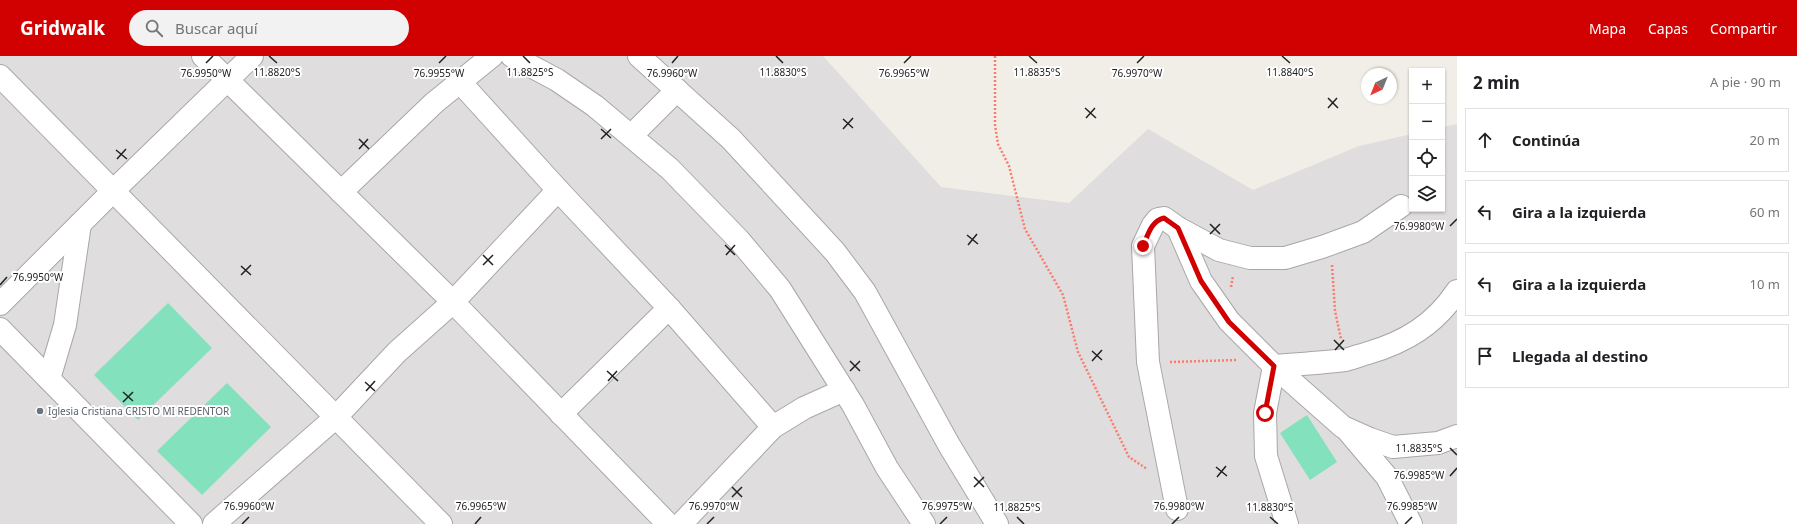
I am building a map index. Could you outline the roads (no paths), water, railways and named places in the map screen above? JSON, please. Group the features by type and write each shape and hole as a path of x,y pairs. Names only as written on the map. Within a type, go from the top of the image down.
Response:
{"street":[{"path":"202,56 453,302 668,524"},
{"path":"0,304 112,191 252,56"},
{"path":"341,192 434,103 492,56"},
{"path":"512,56 557,80 595,106 670,169 739,240 776,284 844,390 887,468 924,524"},
{"path":"639,56 732,139 836,252 865,292 949,445 997,524"},
{"path":"0,76 441,524"},
{"path":"460,82 558,190 669,308 773,426"},
{"path":"632,136 677,90"},
{"path":"214,524 336,417 397,352 453,302 558,190"},
{"path":"1177,509 1148,362 1143,246 1153,225 1158,219 1164,218 1178,228 1219,250 1250,258 1284,258 1331,244 1363,232 1401,206"},
{"path":"49,379 65,325 80,224"},
{"path":"1178,228 1201,281 1229,322 1267,359 1343,426 1386,477 1411,524"},
{"path":"1267,359 1346,359 1380,349 1407,339 1425,326 1449,303 1457,291"},
{"path":"561,414 669,308"},
{"path":"0,329 191,524"},
{"path":"1267,359 1265,413 1266,456 1287,524"},
{"path":"681,524 773,426 804,408 844,390"},
{"path":"1343,426 1370,439 1393,447 1438,443 1457,436"}],"place":[{"name":"Iglesia Cristiana CRISTO MI REDENTOR","path":"40,411"}]}
